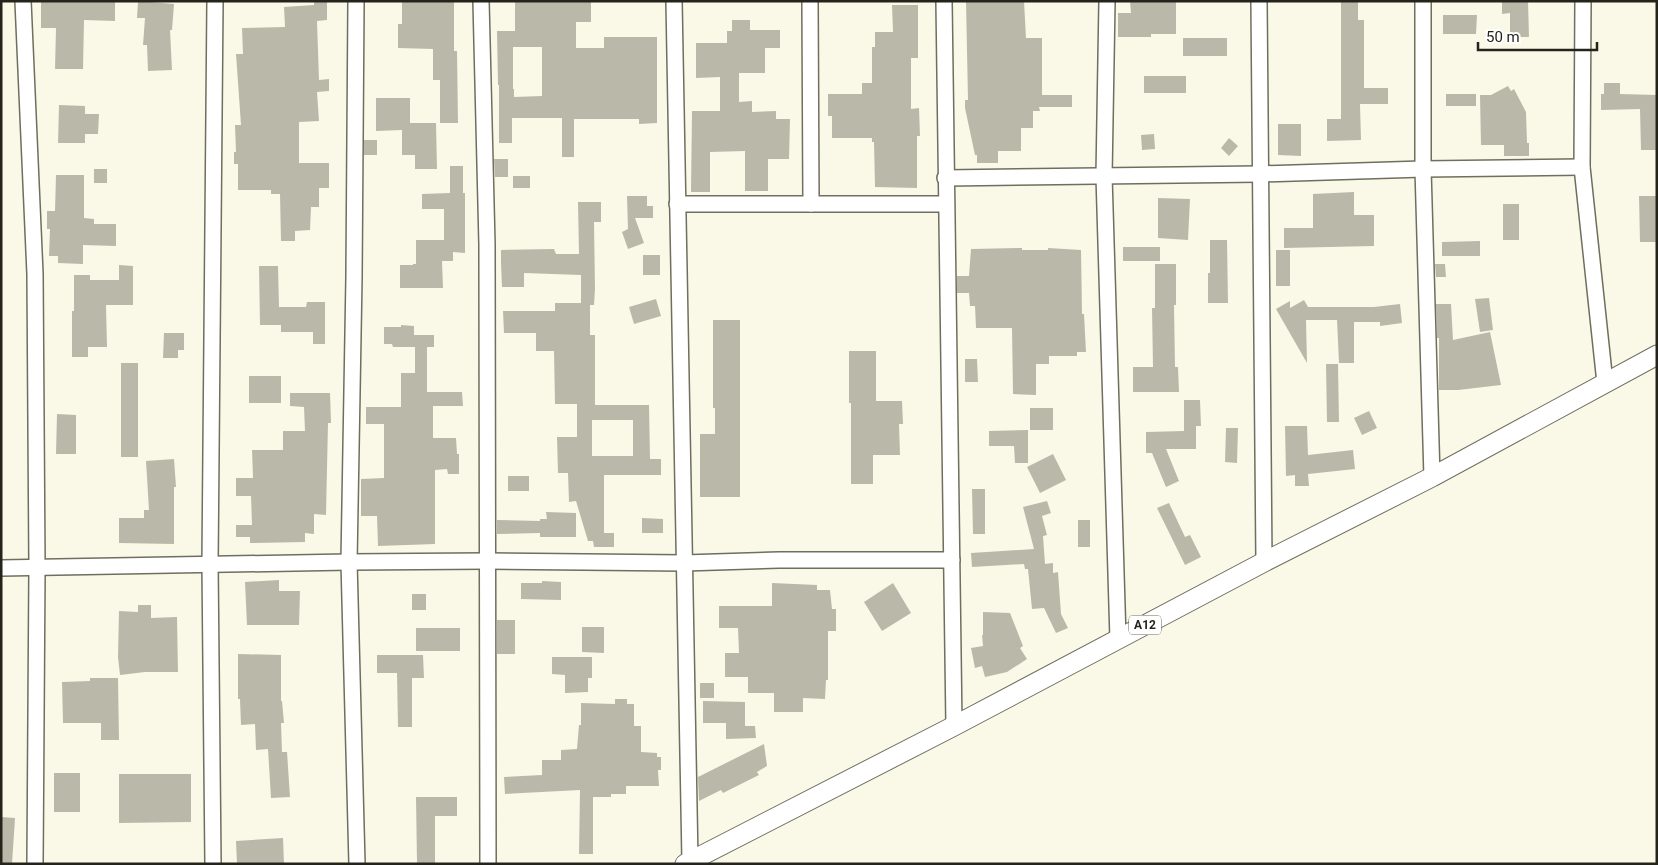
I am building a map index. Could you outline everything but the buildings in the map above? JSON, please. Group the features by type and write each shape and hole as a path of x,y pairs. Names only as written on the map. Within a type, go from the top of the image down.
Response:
{"main road":[{"name":"A12","path":"687,862 954,726 1264,562 1432,477 1657,355"}],"street":[{"path":"23,1 35,274 37,568 35,864"},
{"path":"213,864 210,564 215,1"},
{"path":"356,1 349,562 357,864"},
{"path":"481,1 487,255 488,864"},
{"path":"674,1 684,563 687,862"},
{"path":"810,1 811,204"},
{"path":"944,1 954,726"},
{"path":"1106,1 1104,176 1118,639"},
{"path":"1259,1 1264,562"},
{"path":"1423,1 1423,169 1432,477"},
{"path":"1583,1 1582,167 1605,383"},
{"path":"945,178 1582,167"},
{"path":"677,204 946,204"},
{"path":"1,568 349,562 684,563 788,560 952,560"}]}
